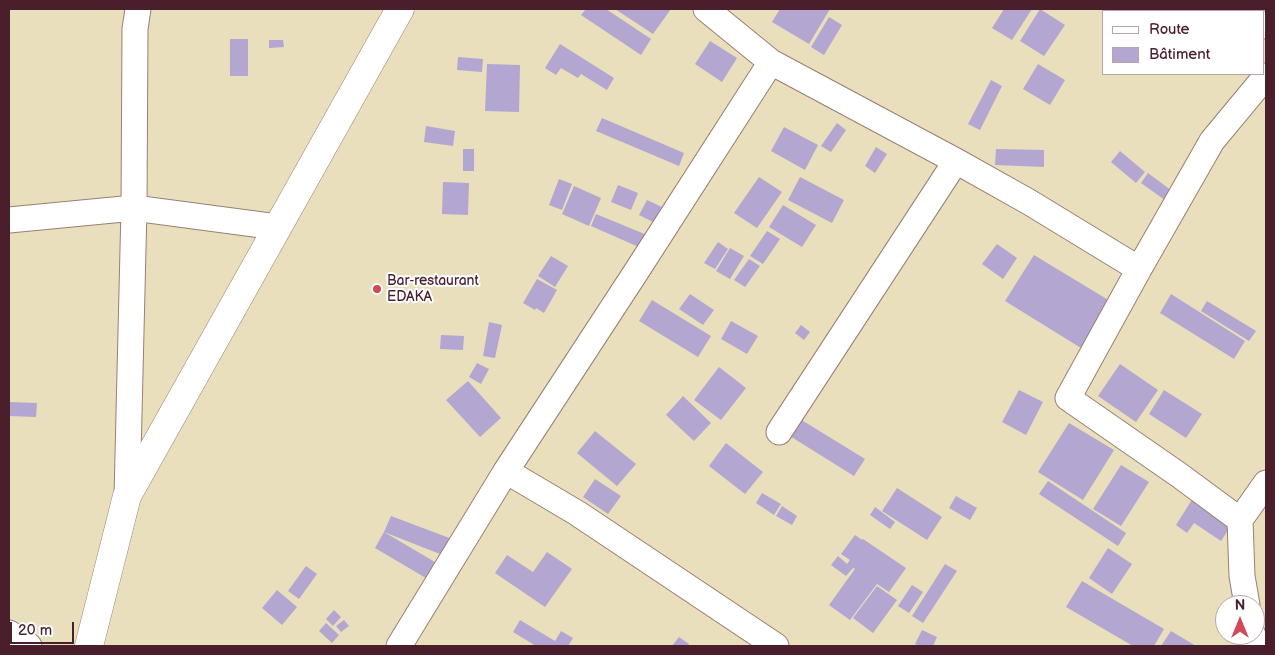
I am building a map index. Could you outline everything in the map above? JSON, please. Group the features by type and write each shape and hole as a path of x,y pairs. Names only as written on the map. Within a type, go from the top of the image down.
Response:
{"street":[{"path":"89,646 127,496 134,208 135,29 138,9"},
{"path":"127,496 400,9"},
{"path":"706,9 771,62 956,161 1139,268"},
{"path":"399,646 506,471 771,62"},
{"path":"1240,520 1068,398 1139,268 1212,141 1266,76"},
{"path":"779,432 956,161"},
{"path":"9,220 134,208 277,227"},
{"path":"506,471 577,513 776,646"},
{"path":"1245,595 1242,576 1240,520 1266,484"},
{"path":"9,633 29,646"}],"building":[{"path":"586,9 606,9 651,39 641,55 581,15"},
{"path":"615,9 671,9 653,34"},
{"path":"780,9 830,9 809,44 772,22"},
{"path":"1004,9 1032,9 1012,40 992,28"},
{"path":"1040,9 1065,25 1044,56 1020,41"},
{"path":"829,17 842,25 824,55 811,47"},
{"path":"230,39 248,39 248,76 230,76"},
{"path":"269,40 283,40 284,47 269,48"},
{"path":"710,41 737,58 722,82 695,64"},
{"path":"560,44 614,78 607,90 581,74 578,78 561,68 556,75 545,68"},
{"path":"458,57 483,59 482,72 457,70"},
{"path":"487,64 520,65 519,112 485,111"},
{"path":"1038,64 1065,80 1050,105 1023,89"},
{"path":"991,80 1002,86 980,130 968,124"},
{"path":"602,118 684,153 679,166 596,131"},
{"path":"837,123 846,130 831,152 821,146"},
{"path":"426,126 455,131 453,146 424,142"},
{"path":"784,127 818,145 805,170 771,151"},
{"path":"876,147 887,154 875,173 865,166"},
{"path":"463,149 474,149 474,171 463,171"},
{"path":"996,149 1044,150 1044,167 995,165"},
{"path":"1120,151 1145,172 1136,183 1111,162"},
{"path":"1148,173 1176,194 1169,203 1141,183"},
{"path":"759,177 782,192 757,228 734,213"},
{"path":"800,177 844,200 832,223 788,200"},
{"path":"559,179 572,184 562,210 549,205"},
{"path":"443,182 469,183 468,215 442,214"},
{"path":"618,185 638,193 631,210 611,202"},
{"path":"574,186 601,198 589,226 562,214"},
{"path":"647,200 666,209 659,225 639,215"},
{"path":"783,205 816,225 802,247 769,227"},
{"path":"596,214 647,235 641,248 591,226"},
{"path":"767,231 780,239 763,264 750,256"},
{"path":"718,242 728,249 715,269 704,263"},
{"path":"997,244 1017,258 1003,279 982,264"},
{"path":"730,248 744,256 730,279 716,271"},
{"path":"1034,255 1110,301 1081,348 1005,301"},
{"path":"551,256 568,266 555,287 538,276"},
{"path":"749,259 760,266 745,287 734,280"},
{"path":"537,279 557,290 544,313 523,303"},
{"path":"690,294 714,310 703,325 679,309"},
{"path":"1171,294 1245,341 1234,359 1160,313"},
{"path":"652,300 711,336 698,357 639,321"},
{"path":"1207,301 1256,331 1249,341 1201,311"},
{"path":"731,321 758,336 747,354 721,339"},
{"path":"489,322 502,325 495,358 483,356"},
{"path":"801,325 810,332 804,340 795,333"},
{"path":"441,335 464,336 463,350 440,349"},
{"path":"477,363 489,369 481,384 469,377"},
{"path":"1120,364 1158,390 1136,422 1098,396"},
{"path":"719,367 746,388 721,420 694,400"},
{"path":"468,381 501,418 480,437 446,400"},
{"path":"1019,390 1043,402 1026,435 1002,422"},
{"path":"1164,390 1202,414 1186,438 1149,414"},
{"path":"683,396 711,423 694,441 666,415"},
{"path":"9,402 37,403 36,417 9,416"},
{"path":"795,416 865,459 854,476 785,433"},
{"path":"1069,423 1114,450 1083,500 1038,472"},
{"path":"595,431 636,464 617,486 577,453"},
{"path":"726,443 763,472 745,494 709,466"},
{"path":"1121,465 1149,482 1121,526 1093,509"},
{"path":"595,479 621,496 608,514 583,497"},
{"path":"1048,481 1126,533 1118,546 1039,494"},
{"path":"897,488 942,517 927,540 882,511"},
{"path":"762,493 781,504 774,515 756,503"},
{"path":"956,496 977,508 970,520 949,508"},
{"path":"1193,498 1232,524 1221,541 1194,523 1187,533 1176,525"},
{"path":"782,506 797,516 792,525 776,516"},
{"path":"875,507 895,522 890,529 870,515"},
{"path":"391,516 452,539 445,556 384,532"},
{"path":"384,532 440,565 431,581 375,548"},
{"path":"855,535 906,568 889,592 877,584 850,620 829,605 855,569 853,568 846,576 831,565 838,556 847,564 850,560 841,554"},
{"path":"1108,548 1132,564 1112,594 1089,578"},
{"path":"547,552 572,569 545,607 495,573 507,555 533,572"},
{"path":"945,564 957,571 923,623 912,616"},
{"path":"306,566 317,574 299,599 288,591"},
{"path":"1082,581 1164,629 1154,646 1133,646 1066,607"},
{"path":"912,585 923,592 909,613 898,606"},
{"path":"877,586 897,600 873,633 853,618"},
{"path":"277,590 297,607 282,625 262,608"},
{"path":"334,610 341,617 333,626 326,619"},
{"path":"344,620 349,626 341,632 336,626"},
{"path":"520,620 555,641 561,631 573,638 568,646 536,646 513,632"},
{"path":"326,623 339,635 332,643 319,631"},
{"path":"922,630 937,637 933,646 915,644"},
{"path":"1171,631 1196,646 1161,646"},
{"path":"679,637 689,644 688,646 672,646"}],"place":[{"name":"Bar-restaurant EDAKA","path":"377,289"}]}
